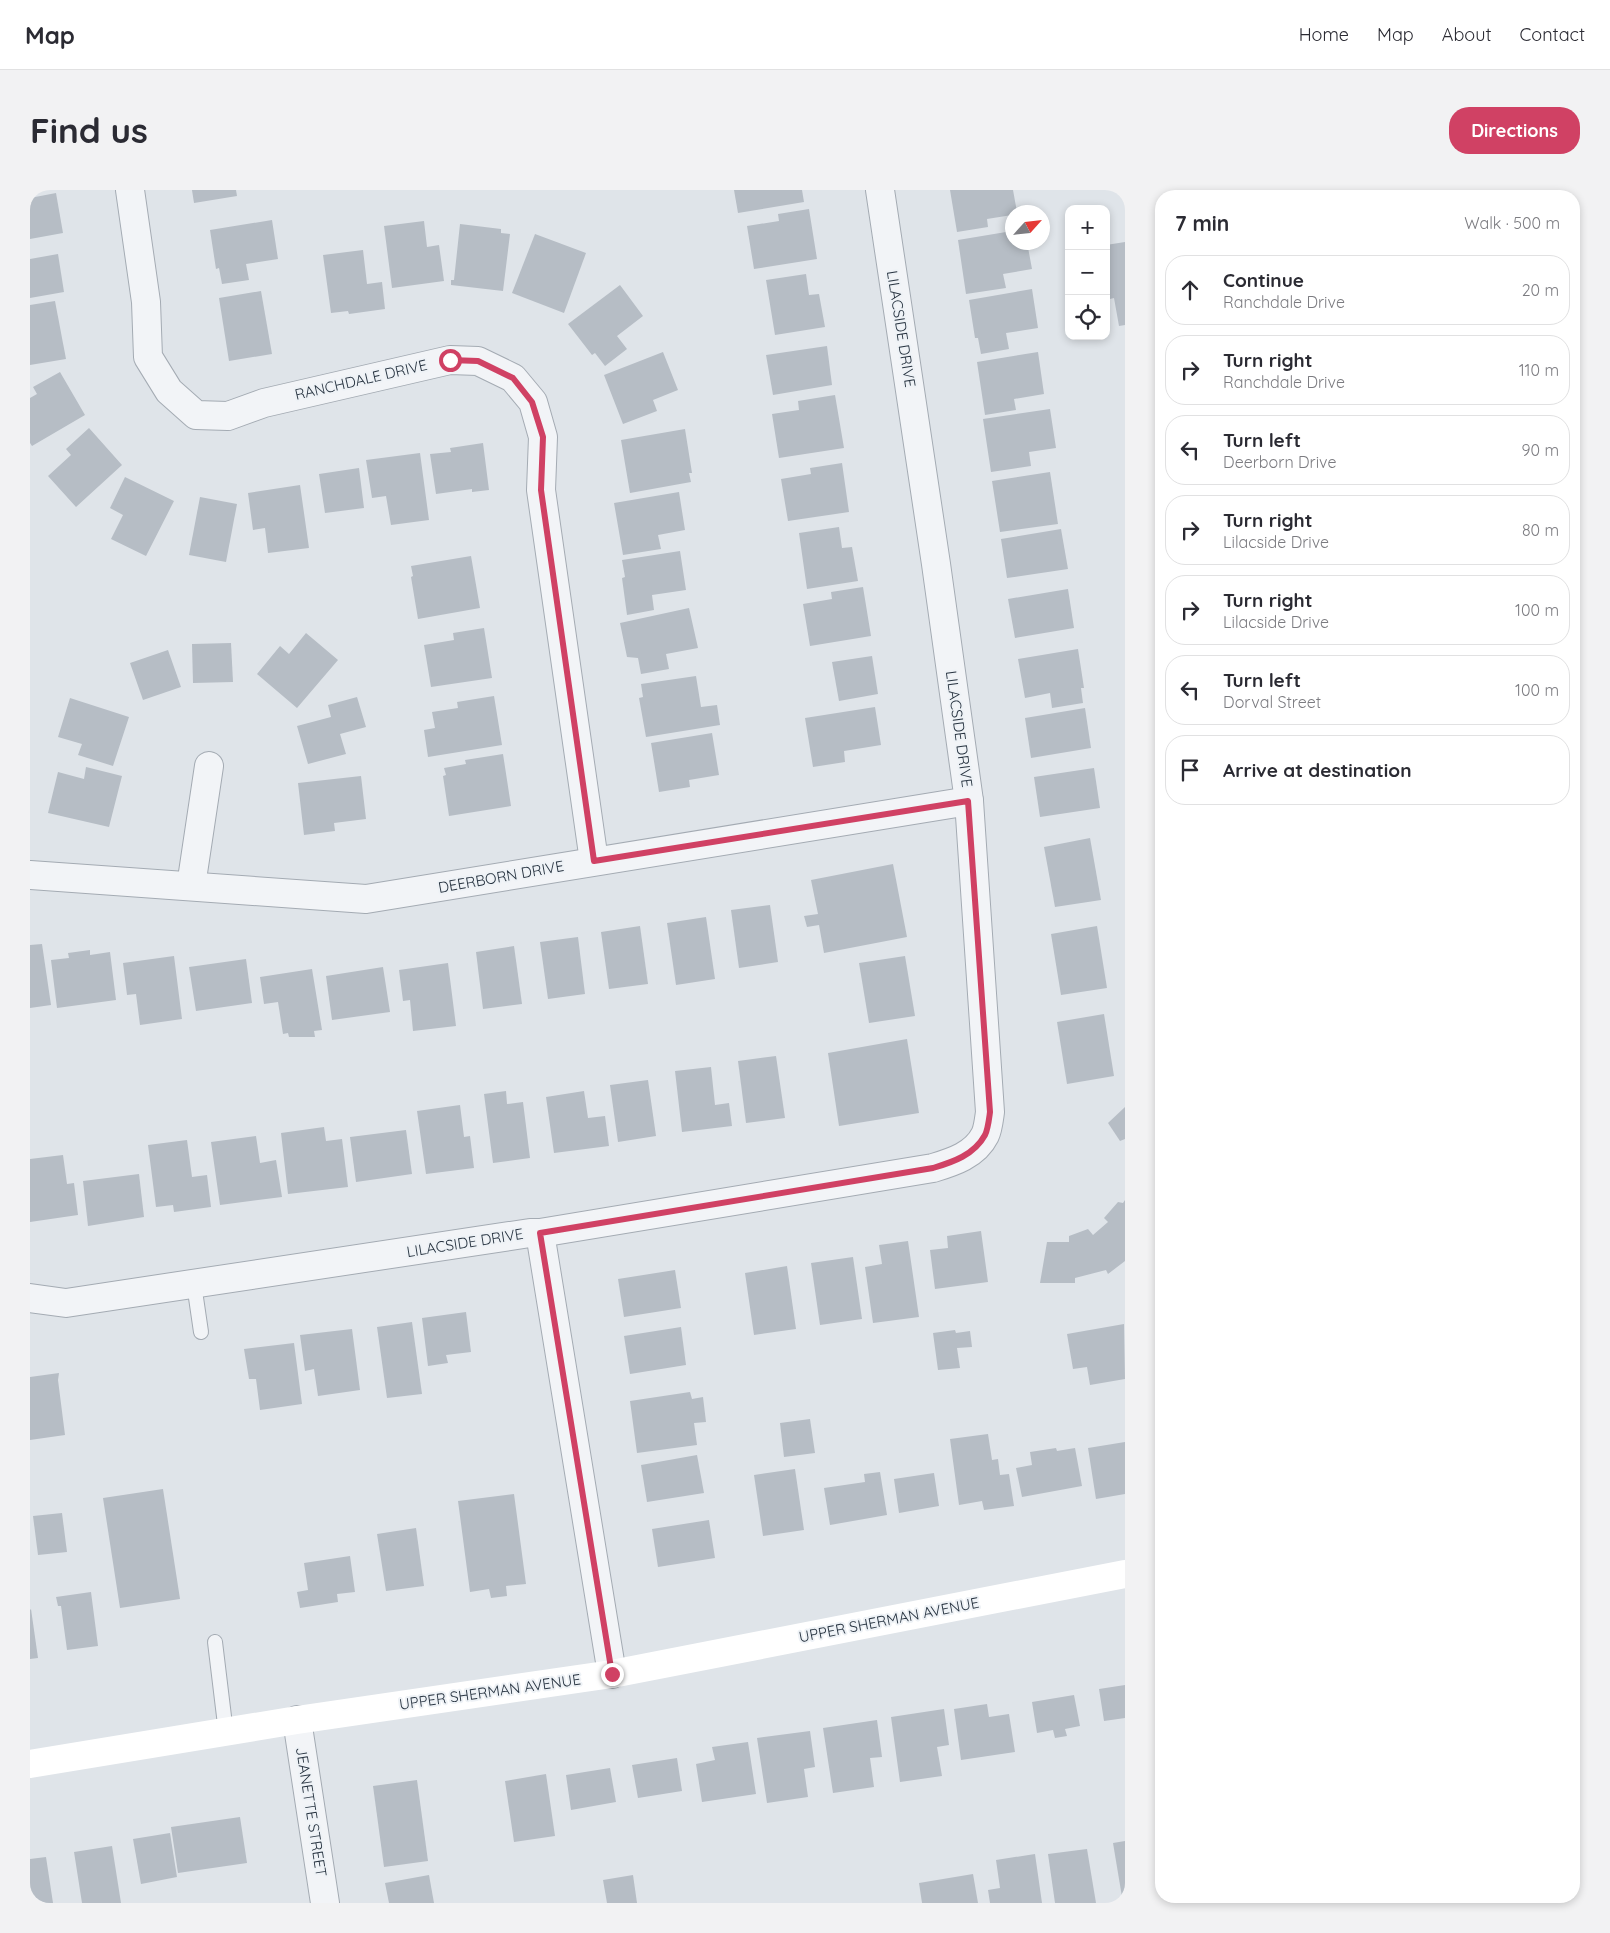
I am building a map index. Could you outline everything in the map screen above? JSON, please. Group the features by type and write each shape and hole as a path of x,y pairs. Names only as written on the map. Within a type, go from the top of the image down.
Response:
{"main road":[{"name":"UPPER SHERMAN AVENUE","path":"30,1764 297,1720 612,1674 1125,1574"}],"street":[{"name":"RANCHDALE DRIVE","path":"130,190 146,302 148,356 169,391 196,415 228,416 264,403 450,360 478,361 513,378 532,402 543,437 541,490 594,861"},
{"name":"LILACSIDE DRIVE","path":"30,1298 66,1303 540,1233 933,1168 955,1162 972,1151 986,1134 990,1112 968,801 936,564 880,190"},
{"path":"192,886 209,766"},
{"name":"DEERBORN DRIVE","path":"30,875 366,899 968,801"},
{"path":"540,1233 612,1674"},
{"name":"JEANETTE STREET","path":"297,1720 325,1903"}],"lane":[{"path":"194,1284 201,1332"},
{"path":"215,1642 226,1733"}],"building":[{"path":"192,190 236,190 237,196 194,203"},
{"path":"734,190 802,190 804,202 738,213"},
{"path":"950,190 1013,190 1016,205 1005,205 1005,216 987,219 988,227 957,232"},
{"path":"56,193 63,233 30,239 30,198"},
{"path":"809,209 817,259 754,269 747,226 779,221 778,214"},
{"path":"272,220 278,259 246,264 249,280 222,284 219,268 216,269 210,230"},
{"path":"424,221 427,247 439,245 444,281 392,288 384,226"},
{"path":"460,224 501,229 501,233 510,234 503,291 451,285 451,280 454,280"},
{"path":"1005,232 1005,250 1028,250 1032,269 1003,274 1006,288 966,294 958,240"},
{"path":"535,234 586,253 564,313 512,293"},
{"path":"1125,242 1125,325 1119,326 1114,298 1110,299 1110,244"},
{"path":"363,250 367,284 382,282 385,309 349,314 348,311 331,313 323,255"},
{"path":"58,254 64,292 30,298 30,259"},
{"path":"806,274 809,295 819,294 825,327 775,335 766,280"},
{"path":"620,285 643,316 617,336 627,349 605,366 595,353 592,355 568,324"},
{"path":"1032,289 1038,328 1006,333 1009,349 981,354 978,338 975,338 969,300"},
{"path":"261,291 272,354 229,361 219,298"},
{"path":"55,301 66,359 30,365 30,305"},
{"path":"827,346 832,385 773,395 766,355"},
{"path":"663,352 678,390 653,400 657,411 623,424 604,375"},
{"path":"1038,352 1044,394 1014,399 1016,410 985,415 977,362"},
{"path":"60,372 85,415 32,446 30,443 30,398 37,394 33,387"},
{"path":"835,395 844,448 779,458 772,414 799,410 798,401"},
{"path":"1050,409 1056,448 1029,452 1031,466 991,472 983,419"},
{"path":"89,428 122,465 76,507 48,476 71,455 66,449"},
{"path":"685,429 692,473 689,473 691,482 630,493 621,440"},
{"path":"483,443 489,490 472,492 472,489 436,494 430,454 451,452 450,448"},
{"path":"420,453 429,520 391,525 386,496 372,498 366,460"},
{"path":"842,463 849,512 788,521 781,479 811,474 810,468"},
{"path":"359,468 364,508 325,513 319,474"},
{"path":"1050,472 1058,524 1000,532 992,481"},
{"path":"125,477 174,501 146,556 111,539 123,515 110,508"},
{"path":"300,485 309,548 268,553 265,528 253,530 248,493"},
{"path":"679,492 685,530 658,535 661,549 623,555 614,503"},
{"path":"200,497 237,504 226,562 189,555"},
{"path":"839,527 842,548 852,547 858,581 807,589 799,533"},
{"path":"1061,529 1068,569 1007,578 1001,539"},
{"path":"680,551 686,590 652,595 654,610 627,615 622,578 625,577 622,560"},
{"path":"471,556 480,608 418,619 411,566"},
{"path":"863,587 871,636 810,646 803,604 832,599 831,592"},
{"path":"1068,589 1074,628 1015,638 1008,599"},
{"path":"689,608 698,648 666,654 669,669 641,674 638,658 627,657 620,623"},
{"path":"484,628 492,678 431,687 424,645 454,640 453,633"},
{"path":"306,633 338,660 297,708 257,674 280,646 289,654"},
{"path":"231,643 233,682 193,683 192,644"},
{"path":"1078,649 1084,688 1081,688 1083,703 1052,708 1050,693 1025,698 1018,659"},
{"path":"168,650 181,687 143,700 130,663"},
{"path":"872,656 878,694 839,701 832,662"},
{"path":"696,676 701,707 717,705 720,725 646,737 639,698 643,697 641,684"},
{"path":"494,696 502,745 428,757 424,730 435,728 432,712 458,708 457,702"},
{"path":"357,697 366,727 340,734 346,754 308,764 297,726 331,717 328,705"},
{"path":"70,698 129,717 113,766 78,755 82,744 58,737"},
{"path":"875,707 881,745 844,751 845,762 813,767 805,718"},
{"path":"1085,708 1091,748 1031,758 1025,718"},
{"path":"712,733 719,775 689,780 690,787 659,792 651,743"},
{"path":"503,754 511,806 449,816 443,776 446,775 444,768 466,764 465,760"},
{"path":"86,767 122,776 109,827 48,813 58,772 84,779"},
{"path":"1094,768 1100,808 1040,817 1034,777"},
{"path":"361,776 366,819 334,823 335,831 304,835 298,783"},
{"path":"1090,838 1101,900 1055,907 1044,847"},
{"path":"893,864 907,937 824,953 819,925 807,927 804,916 818,914 811,880"},
{"path":"770,905 778,962 739,968 731,910"},
{"path":"706,917 715,979 676,985 667,923"},
{"path":"640,926 648,984 609,989 601,932"},
{"path":"1097,926 1107,988 1061,995 1051,934"},
{"path":"578,937 585,994 548,999 540,942"},
{"path":"42,944 51,1005 30,1008 30,945"},
{"path":"514,946 522,1004 483,1009 476,952"},
{"path":"90,950 90,955 110,952 116,1000 57,1008 51,960 69,958 68,953"},
{"path":"174,956 182,1019 140,1025 136,994 127,995 123,963"},
{"path":"905,956 915,1016 869,1023 859,963"},
{"path":"246,959 252,1003 196,1011 189,967"},
{"path":"448,963 456,1026 413,1031 410,1000 403,1001 399,970"},
{"path":"383,967 390,1012 332,1020 326,976"},
{"path":"312,969 322,1030 314,1031 315,1037 289,1037 288,1033 283,1034 278,1002 264,1004 260,977"},
{"path":"1104,1014 1114,1076 1067,1084 1057,1022"},
{"path":"907,1039 919,1113 839,1126 828,1053"},
{"path":"776,1056 785,1118 746,1123 738,1061"},
{"path":"711,1067 715,1105 729,1103 732,1126 682,1132 675,1071"},
{"path":"648,1080 656,1136 618,1142 610,1085"},
{"path":"506,1091 507,1104 523,1102 530,1158 493,1163 484,1094"},
{"path":"584,1091 588,1118 605,1116 609,1146 554,1153 546,1097"},
{"path":"460,1105 464,1137 470,1136 474,1168 426,1174 417,1111"},
{"path":"1125,1107 1125,1139 1120,1141 1108,1123"},
{"path":"324,1127 326,1141 342,1139 348,1187 288,1194 281,1133"},
{"path":"406,1130 412,1174 356,1182 350,1137"},
{"path":"256,1136 260,1163 276,1160 282,1197 220,1205 211,1142"},
{"path":"187,1140 192,1177 207,1175 211,1207 174,1212 173,1205 156,1207 148,1145"},
{"path":"63,1155 67,1184 74,1183 78,1215 30,1222 30,1159"},
{"path":"139,1174 144,1217 88,1226 83,1181"},
{"path":"1125,1200 1125,1261 1108,1274 1106,1270 1075,1278 1075,1283 1040,1283 1047,1242 1069,1242 1069,1236 1088,1229 1093,1235 1108,1222 1104,1218 1118,1202 1123,1203"},
{"path":"981,1231 988,1282 935,1289 930,1250 948,1248 947,1236"},
{"path":"908,1241 919,1317 873,1323 865,1267 882,1264 879,1245"},
{"path":"853,1257 862,1319 820,1325 811,1263"},
{"path":"787,1266 796,1329 754,1335 745,1273"},
{"path":"675,1270 681,1308 624,1317 618,1279"},
{"path":"466,1312 471,1352 446,1355 448,1363 428,1366 422,1318"},
{"path":"412,1322 422,1394 387,1398 377,1327"},
{"path":"1124,1324 1125,1379 1090,1385 1087,1367 1073,1369 1067,1334"},
{"path":"681,1327 686,1365 630,1374 624,1336"},
{"path":"352,1329 360,1390 318,1396 314,1369 305,1371 300,1335"},
{"path":"955,1330 956,1333 970,1331 972,1347 957,1348 960,1368 938,1370 933,1333"},
{"path":"294,1343 302,1404 260,1410 256,1379 249,1379 244,1349"},
{"path":"59,1373 58,1380 65,1435 30,1440 30,1377"},
{"path":"690,1392 692,1399 703,1397 706,1422 694,1423 697,1445 637,1453 630,1401"},
{"path":"810,1419 815,1453 784,1457 780,1423"},
{"path":"988,1434 992,1460 998,1459 1000,1475 1009,1474 1014,1506 984,1510 982,1501 959,1505 950,1439"},
{"path":"1125,1442 1125,1494 1096,1499 1088,1448"},
{"path":"1056,1448 1057,1451 1075,1448 1082,1486 1022,1497 1016,1468 1032,1465 1030,1452"},
{"path":"697,1455 704,1493 647,1502 641,1465"},
{"path":"795,1469 804,1530 763,1536 754,1475"},
{"path":"880,1472 887,1515 830,1525 824,1488 865,1482 864,1474"},
{"path":"934,1473 939,1506 899,1513 894,1479"},
{"path":"163,1489 180,1599 120,1608 103,1498"},
{"path":"514,1494 526,1584 506,1586 507,1596 491,1598 489,1589 470,1592 458,1501"},
{"path":"62,1513 67,1552 38,1555 33,1516"},
{"path":"709,1520 715,1558 658,1567 652,1529"},
{"path":"416,1528 424,1586 386,1591 377,1534"},
{"path":"350,1556 355,1592 337,1594 338,1602 300,1608 297,1592 308,1590 304,1563"},
{"path":"91,1592 98,1646 67,1650 61,1606 58,1606 56,1597"},
{"path":"30,1610 38,1658 30,1659"},
{"path":"1125,1685 1125,1718 1104,1721 1099,1689"},
{"path":"1074,1695 1080,1726 1065,1729 1067,1736 1055,1738 1053,1730 1037,1733 1032,1702"},
{"path":"987,1704 989,1717 1009,1714 1015,1752 961,1760 954,1709"},
{"path":"944,1709 949,1745 937,1747 942,1776 900,1782 891,1717"},
{"path":"877,1720 882,1757 870,1758 874,1787 833,1793 823,1728"},
{"path":"810,1731 815,1767 804,1769 808,1797 767,1803 757,1738"},
{"path":"748,1742 756,1794 702,1802 696,1764 715,1760 712,1747"},
{"path":"677,1758 682,1791 638,1798 632,1765"},
{"path":"610,1768 616,1802 571,1810 566,1775"},
{"path":"546,1774 555,1836 514,1842 505,1781"},
{"path":"417,1780 428,1861 384,1867 373,1786"},
{"path":"240,1817 247,1863 178,1873 171,1827"},
{"path":"170,1833 177,1877 141,1884 133,1839"},
{"path":"1125,1841 1125,1903 1123,1903 1113,1843"},
{"path":"112,1846 121,1903 82,1903 74,1852"},
{"path":"1087,1849 1096,1903 1055,1903 1048,1854"},
{"path":"1035,1854 1042,1903 990,1903 988,1890 1000,1888 996,1860"},
{"path":"46,1857 53,1903 30,1903 30,1859"},
{"path":"973,1874 978,1903 922,1903 919,1883"},
{"path":"429,1875 434,1903 389,1903 385,1883"},
{"path":"633,1875 637,1903 607,1903 603,1880"}],"route":[{"path":"450,360 478,361 513,378 532,402 543,437 541,490 594,861 968,801 990,1112 986,1134 972,1151 955,1162 933,1168 540,1233 612,1674"}]}
